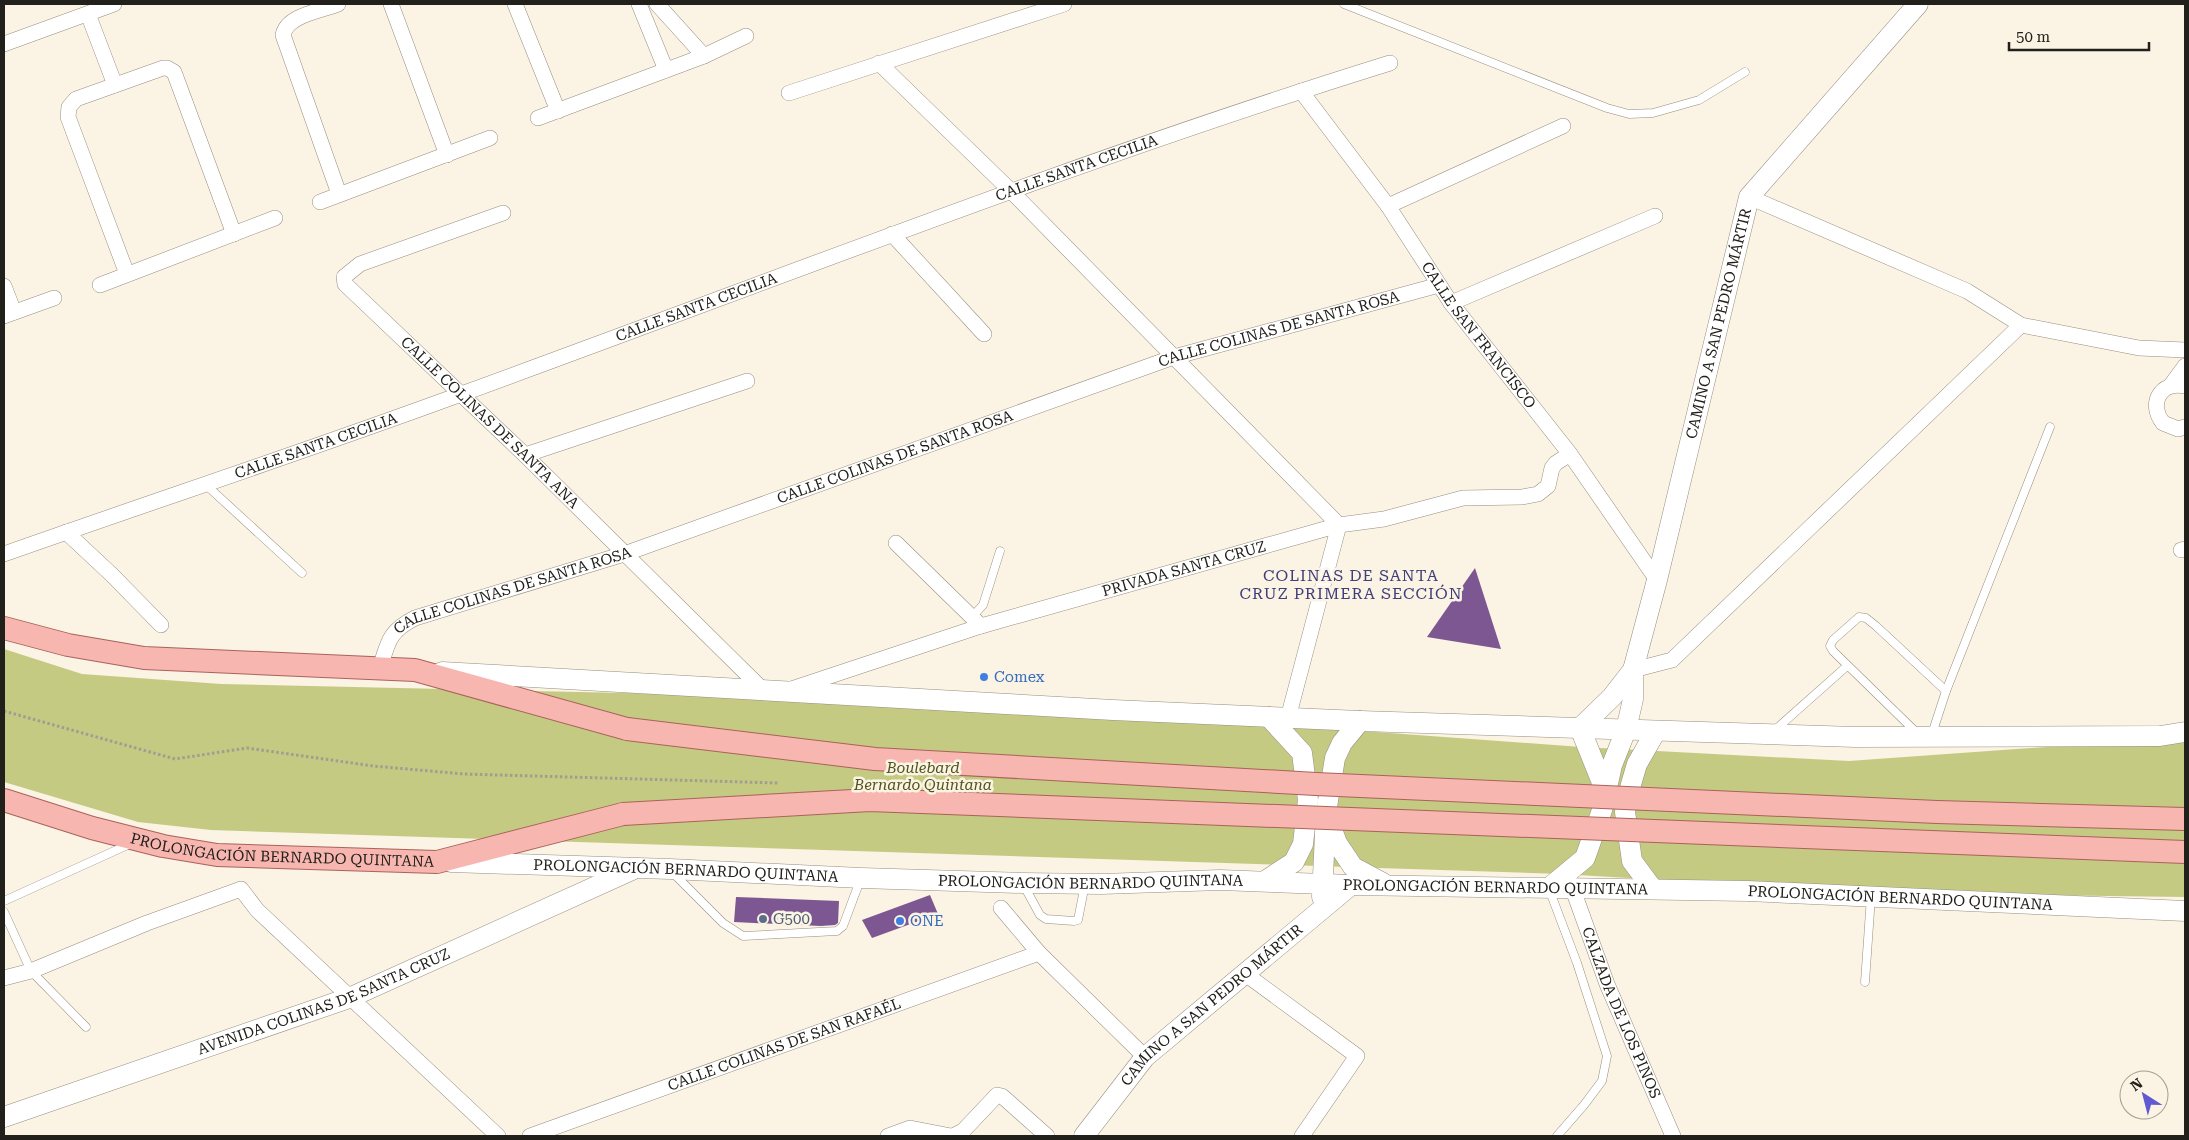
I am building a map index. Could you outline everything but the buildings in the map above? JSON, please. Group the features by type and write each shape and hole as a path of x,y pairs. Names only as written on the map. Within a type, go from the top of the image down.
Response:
{"main road":[{"path":"4,628 68,645 144,658 415,670 627,729 875,759 1326,784 1937,812 2185,819"},
{"name":"PROLONGACIÓN BERNARDO QUINTANA","path":"4,800 92,828 139,840 217,855 437,862"},
{"path":"437,862 623,814 870,800 2185,852"}],"street":[{"path":"4,44 114,4"},
{"path":"334,4 291,21 285,27 284,35 339,194"},
{"path":"391,4 447,155"},
{"path":"515,4 558,111"},
{"path":"639,4 666,70"},
{"path":"657,4 704,56"},
{"path":"789,93 879,62 1064,4"},
{"name":"CAMINO A SAN PEDRO MÁRTIR","path":"1549,887 1585,858 1592,843 1602,810 1612,765 1626,730 1633,699 1633,670 1657,580 1749,197 1918,4"},
{"path":"88,14 115,85"},
{"path":"538,118 704,56 746,36"},
{"path":"879,62 1011,190 1339,525 1279,718"},
{"name":"CALLE SANTA CECILIA","path":"4,554 462,394 1011,190 1301,91 1390,63"},
{"path":"127,274 68,112 72,102 76,99 163,68 174,72 234,234"},
{"name":"CALLE SAN FRANCISCO","path":"1301,91 1388,206 1451,303 1570,454 1657,580"},
{"path":"1388,206 1563,126"},
{"path":"320,202 490,138"},
{"path":"1749,197 1967,291 2021,325 2139,348 2185,350"},
{"name":"CALLE COLINAS DE SANTA ANA","path":"503,213 360,264 344,277 345,284 348,289 525,455 762,689"},
{"path":"1451,303 1655,216"},
{"path":"100,285 275,218"},
{"path":"892,234 984,334"},
{"name":"CALLE COLINAS DE SANTA ROSA","path":"380,668 390,636 401,625 415,618 624,554 1174,357 1439,285"},
{"path":"4,286 9,314 54,298"},
{"path":"1633,670 1672,660 2021,325"},
{"path":"2185,366 2178,386 2159,395 2156,410 2159,417 2170,427 2178,429 2185,427"},
{"path":"525,455 748,381"},
{"name":"PRIVADA SANTA CRUZ","path":"785,691 977,621 1339,525 1384,519 1463,498 1512,498 1538,494 1548,486 1552,468 1556,463 1570,454"},
{"path":"66,532 161,625"},
{"path":"896,543 977,621"},
{"path":"415,670 1360,721 1855,737 2160,736 2185,732"},
{"name":"CAMINO A SAN PEDRO MÁRTIR","path":"1580,728 1612,697 1633,670"},
{"path":"1265,881 1294,862 1303,844 1308,800 1302,753 1279,718"},
{"path":"1322,909 1326,812 1335,758 1342,743 1360,721"},
{"path":"1580,728 1605,790"},
{"path":"1652,888 1632,861 1625,812 1637,764 1656,731"},
{"path":"1326,812 1338,843 1353,867 1387,885"},
{"name":"PROLONGACIÓN BERNARDO QUINTANA","path":"437,862 1022,883 1085,884 1220,880 1351,885 1652,888 2185,911"},
{"name":"AVENIDA COLINAS DE SANTA CRUZ","path":"4,1117 350,998 636,868"},
{"name":"CAMINO A SAN PEDRO MÁRTIR","path":"1084,1136 1145,1057 1351,885"},
{"name":"CALZADA DE LOS PINOS","path":"1572,887 1607,984 1673,1136"},
{"path":"4,978 31,970 147,923 241,889 257,910 498,1136"},
{"path":"1001,908 1039,953 1145,1057"},
{"name":"CALLE COLINAS DE SAN RAFAÉL","path":"530,1136 1039,953"},
{"path":"1244,974 1357,1056 1302,1136"},
{"path":"888,1136 910,1128 952,1136 963,1131 997,1095 1002,1096 1047,1136"}],"lane":[{"path":"1344,4 1598,104 1629,114 1653,113 1700,100 1745,72"},
{"path":"1946,691 1866,618 1859,617 1854,620 1833,640 1830,646 1847,666 1926,737 1946,691 2050,427"},
{"path":"205,484 302,573"},
{"path":"977,621 1000,551"},
{"path":"1772,733 1847,666"},
{"path":"4,901 139,840"},
{"path":"670,869 723,923 743,936 837,931 843,926 861,878"},
{"path":"1022,883 1040,915 1046,919 1074,921 1078,920 1085,884"},
{"path":"1549,887 1577,963 1607,1056 1602,1081 1557,1136"},
{"path":"1866,982 1871,896"},
{"path":"4,912 31,970 86,1027"}],"green space":[{"name":"Boulebard Bernardo Quintana","path":"4,649 82,674 221,684 939,700 1581,747 1849,761 2185,737 2185,897 1881,893 1561,874 211,830 138,822 4,782"}],"place":[{"name":"Comex","path":"984,677"},
{"name":"G500","path":"763,919"},
{"name":"ONE","path":"900,921"}],"district":[{"name":"COLINAS DE SANTA CRUZ PRIMERA SECCIÓN","path":"1351,584"}]}
